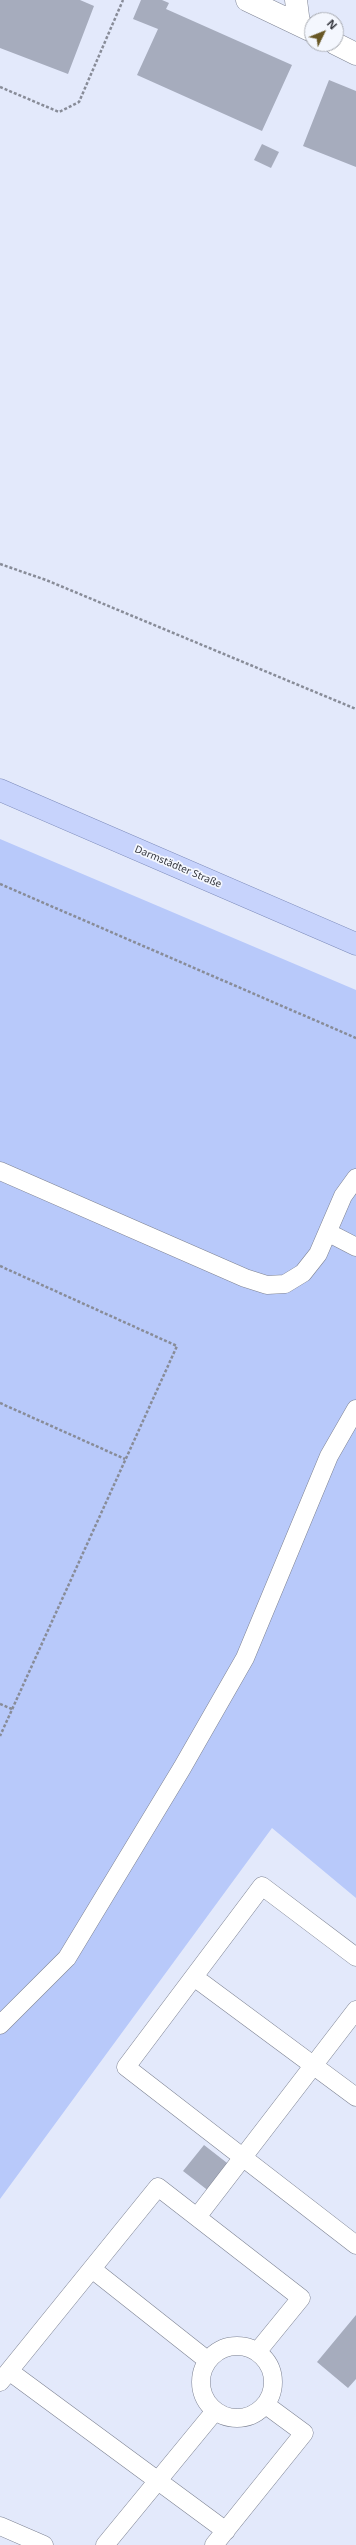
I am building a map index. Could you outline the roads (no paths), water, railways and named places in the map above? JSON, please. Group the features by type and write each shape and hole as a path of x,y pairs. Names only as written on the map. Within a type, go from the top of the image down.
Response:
{"main road":[{"name":"Darmstädter Straße","path":"0,790 356,944"}],"street":[{"path":"247,0 304,27"},
{"path":"296,0 304,22"},
{"path":"344,48 356,54"}],"lane":[{"path":"0,1171 245,1278 267,1285 285,1284 304,1273 318,1254 329,1233 343,1196 356,1178"},
{"path":"329,1233 356,1248"},
{"path":"0,2025 67,1958 182,1768 245,1658 329,1456 356,1409"},
{"path":"356,1957 262,1886 126,2067 356,2245"},
{"path":"194,1976 356,2097"},
{"path":"197,2217 356,2010"},
{"path":"226,2531 158,2481 4,2377 158,2187 301,2298 257,2352"},
{"path":"92,2269 207,2360"},
{"path":"234,2346 246,2347 257,2352 267,2360 273,2376 272,2392 266,2405 256,2414 246,2418 226,2417 215,2411 205,2401 200,2382 207,2360 219,2350 234,2346"},
{"path":"214,2545 304,2433 266,2405"},
{"path":"105,2545 215,2411"},
{"path":"0,2526 44,2545"}]}
